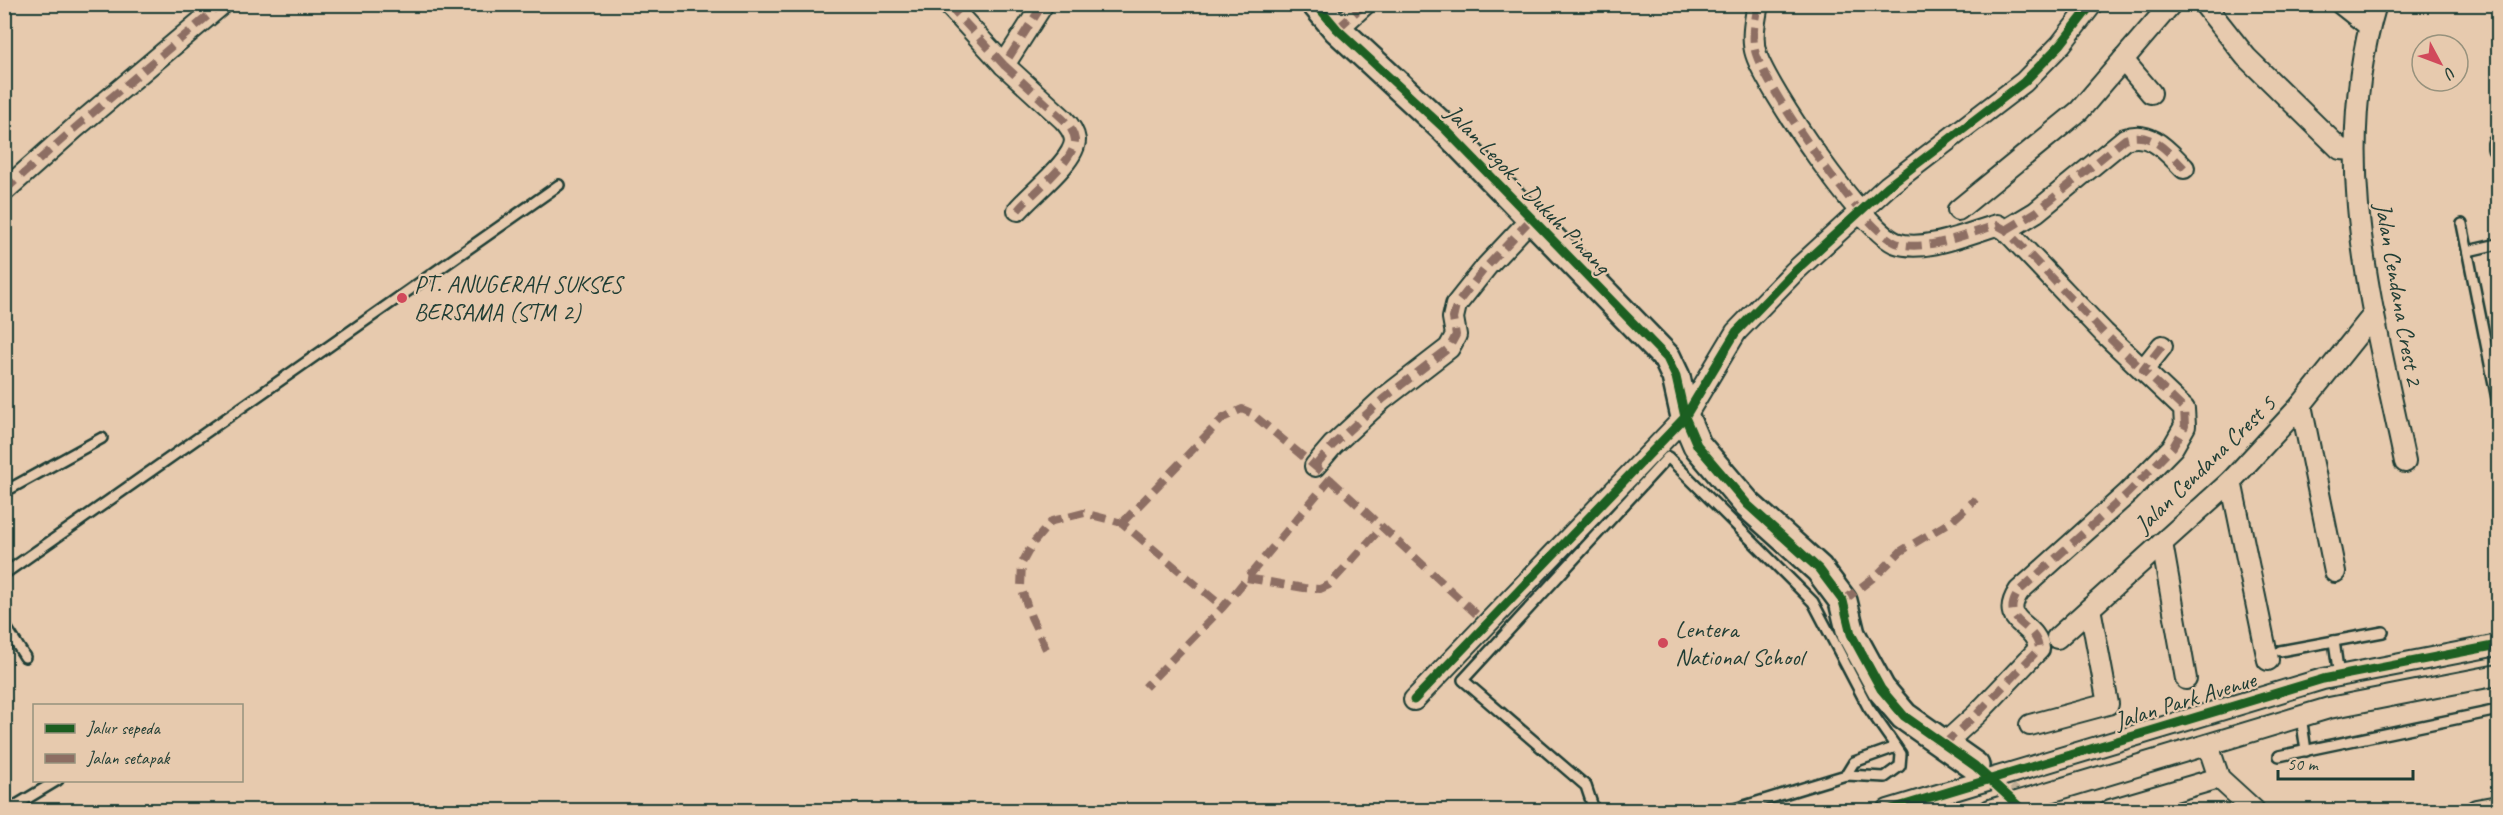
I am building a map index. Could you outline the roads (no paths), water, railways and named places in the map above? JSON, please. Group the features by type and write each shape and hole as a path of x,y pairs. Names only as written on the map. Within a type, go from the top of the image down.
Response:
{"street":[{"path":"4,191 222,4"},
{"path":"948,4 1004,65 1070,126 1075,140 1069,156 1018,210"},
{"path":"1004,65 1043,4"},
{"name":"Jalan Legok - Dukuh Pinang","path":"1316,4 1337,29 1446,130 1666,358 1676,376 1685,417 1697,445 1748,505 1819,569 1843,601 1851,634 1881,689 1904,716 1975,766"},
{"path":"1337,29 1365,4"},
{"path":"1758,4 1754,35 1756,54 1794,123 1861,210 1893,242 1911,247 1997,225 2006,230 2104,333 2184,410 2185,426 2173,447 2128,493 2019,591 2011,608 2015,616 2037,640 2039,649 1977,714 1943,745"},
{"path":"1414,700 1685,417 1736,332 1794,272 1861,210 2024,82 2061,44 2092,4"},
{"path":"1958,210 2079,111 2171,4"},
{"path":"2204,4 2246,57 2340,149 2354,150"},
{"path":"2341,4 2369,26"},
{"name":"Jalan Cendana Crest 2","path":"2376,4 2369,26 2358,92 2354,150 2356,201 2363,261 2405,462"},
{"path":"2123,60 2151,93"},
{"path":"2006,230 2036,212 2125,139 2132,137 2157,141 2184,168"},
{"path":"1315,466 1333,445 1383,399 1449,348 1456,335 1454,318 1456,305 1486,266 1531,219"},
{"name":"Jalan Cendana Crest 5","path":"2057,638 2231,481 2301,405 2374,314"},
{"path":"2143,369 2162,346"},
{"path":"2301,405 2335,572"},
{"path":"2231,481 2274,655"},
{"path":"2162,543 2186,679"},
{"path":"2030,725 2108,704 2090,608"},
{"name":"Jalan Park Avenue","path":"1888,810 2331,678 2499,645"},
{"name":"Jalan Park Avenue","path":"1990,810 2329,708 2499,675"},
{"path":"2329,708 2331,678"},
{"path":"2208,745 2219,778 2254,810"},
{"path":"2110,810 2138,807 2219,778"},
{"path":"2476,810 2499,806"}],"lane":[{"path":"4,574 559,185"},
{"path":"2462,224 2498,400"},
{"path":"2468,251 2499,244"},
{"path":"4,492 102,438"},
{"path":"1594,810 1586,786 1463,680 1668,457 1813,602 1868,707 1900,754 1900,766 1885,777 1846,775 1745,808 1731,810"},
{"path":"4,624 25,657"},
{"path":"2274,655 2383,632"},
{"path":"2331,678 2334,641"},
{"path":"2279,756 2499,710"},
{"path":"2301,716 2306,751"},
{"path":"1846,775 1854,762 1896,747"},
{"path":"8,810 55,782"}],"tunnel":[{"path":"1975,766 2023,810"}],"place":[{"name":"PT. ANUGERAH SUKSES BERSAMA (STM 2)","path":"402,298"},
{"name":"Lentera National School","path":"1663,643"}]}
